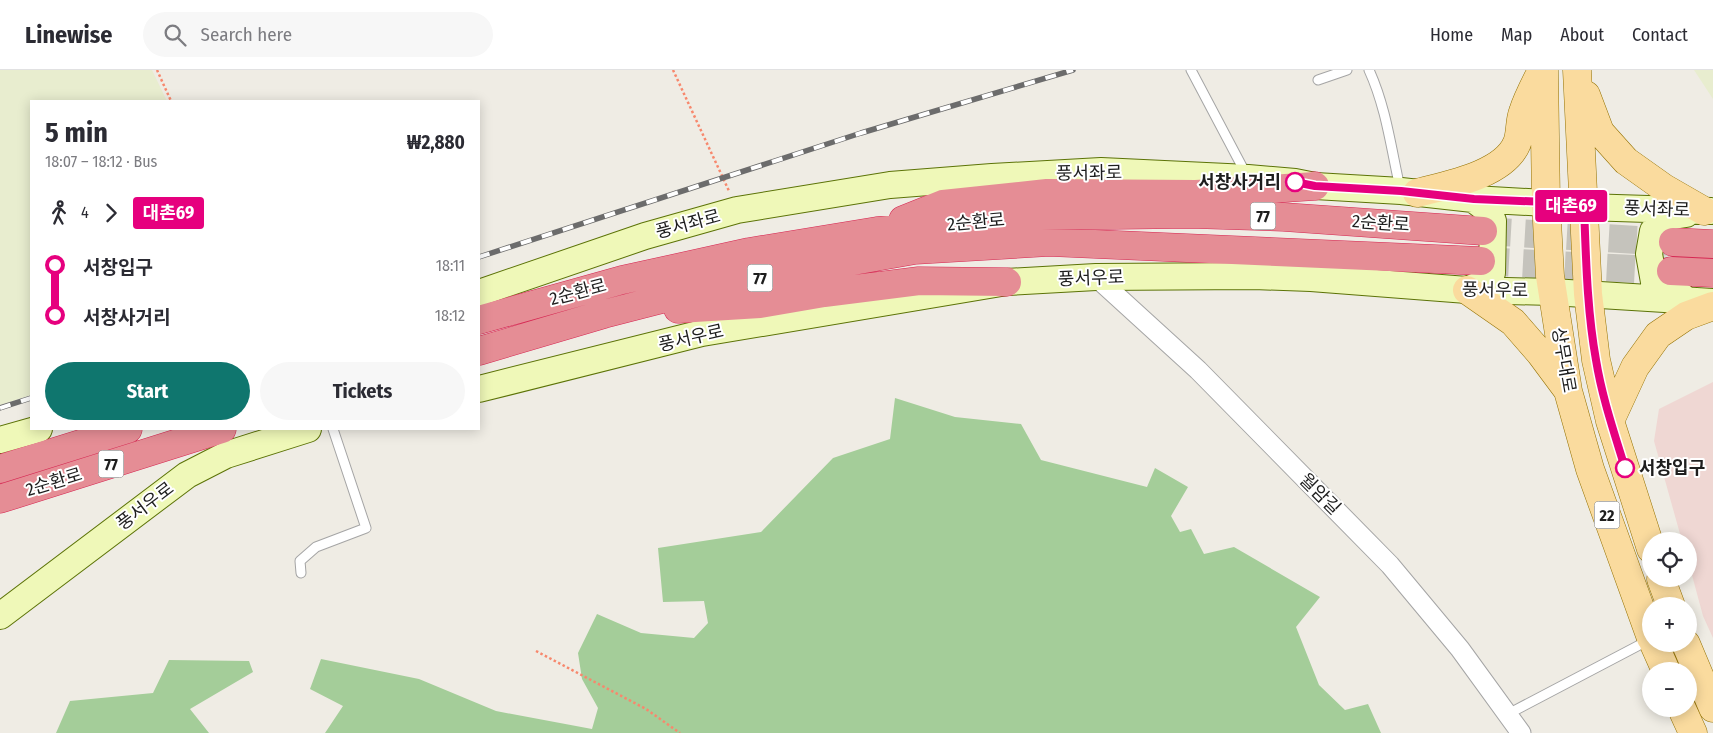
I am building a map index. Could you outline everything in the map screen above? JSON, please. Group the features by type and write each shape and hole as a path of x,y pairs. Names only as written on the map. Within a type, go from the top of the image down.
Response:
{"highway":[{"path":"877,231 943,204 1047,193 1196,194 1315,186"},
{"name":"2순환로","path":"480,320 622,280 749,252 877,231 1042,216 1192,214 1284,217 1483,231"},
{"name":"2순환로","path":"480,351 604,314 674,296 790,272 915,250 1048,242 1482,261"},
{"path":"1673,242 1713,244"},
{"path":"1672,271 1713,273"},
{"path":"604,314 760,304 824,293 919,281 1006,282"},
{"name":"2순환로","path":"0,469 125,430"},
{"name":"2순환로","path":"0,498 219,430"}],"main road":[{"path":"1409,192 1462,181 1484,172 1506,159 1517,142 1522,113 1542,70"},
{"name":"상무대로","path":"1542,70 1546,202 1552,292 1568,391 1590,469 1642,614"},
{"path":"1577,72 1600,132 1626,162 1664,188 1709,211"},
{"name":"상무대로","path":"1577,72 1588,294 1596,360 1610,421 1646,532"},
{"path":"1467,290 1513,322 1540,353 1568,391"},
{"path":"1610,421 1635,367 1658,335 1705,303"},
{"path":"1689,652 1713,708"},
{"path":"1686,717 1693,733"}],"street":[{"name":"풍서좌로","path":"480,293 645,236 738,210 890,185 992,177 1101,171 1248,178 1295,182 1315,186 1409,192 1474,199 1546,202 1584,207 1709,211"},
{"path":"1467,290 1488,281 1492,273 1493,221 1489,211 1474,199"},
{"path":"1705,303 1654,282 1649,254 1653,231 1667,216 1709,211"},
{"name":"풍서우로","path":"480,389 702,333 1006,282 1096,276 1254,276 1311,278 1467,290 1588,294 1705,303"},
{"name":"월암길","path":"1096,276 1198,370 1371,545 1422,603 1521,733"},
{"path":"0,440 35,430"},
{"name":"풍서우로","path":"0,616 187,475 226,455 305,430"}],"lane":[{"path":"1191,70 1248,178"},
{"path":"1318,80 1347,70"},
{"path":"1369,70 1378,89 1409,192"},
{"path":"301,573 300,561 316,547 366,528 333,430"},
{"path":"1508,714 1642,644"}],"path":[{"path":"157,70 171,100"},
{"path":"673,70 738,210"},
{"path":"536,651 646,709 680,733"}],"shaded area":[{"path":"1713,382 1713,638 1703,616 1695,587 1697,587 1697,532 1679,532 1654,441 1659,409"}],"green space":[{"path":"0,70 152,70 167,100 30,100 30,395 0,405"},
{"path":"1694,70 1713,70 1713,99"},
{"path":"895,398 955,417 1021,424 1041,460 1147,487 1155,468 1188,487 1171,516 1180,532 1191,529 1204,554 1234,547 1320,597 1296,627 1319,685 1345,710 1368,704 1381,733 325,733 343,706 310,689 321,659 419,679 496,711 592,729 598,708 582,679 578,653 597,614 641,633 694,638 708,623 704,601 663,602 658,548 761,532 833,458 890,439"},
{"path":"169,660 249,661 253,672 190,709 209,733 56,733 70,701 153,693"}],"tunnel":[{"path":"1483,231 1673,242"},
{"path":"1481,261 1671,271"}],"railway":[{"path":"480,257 861,133 1073,70"},
{"path":"0,408 30,398"}],"bus line":[{"name":"대촌69","path":"1295,182 1315,186 1401,191 1474,199 1546,202 1584,207 1588,294 1596,360 1610,421 1625,468"}],"place":[{"name":"서창사거리","path":"1295,182"},
{"name":"서창입구","path":"1625,468"}]}
